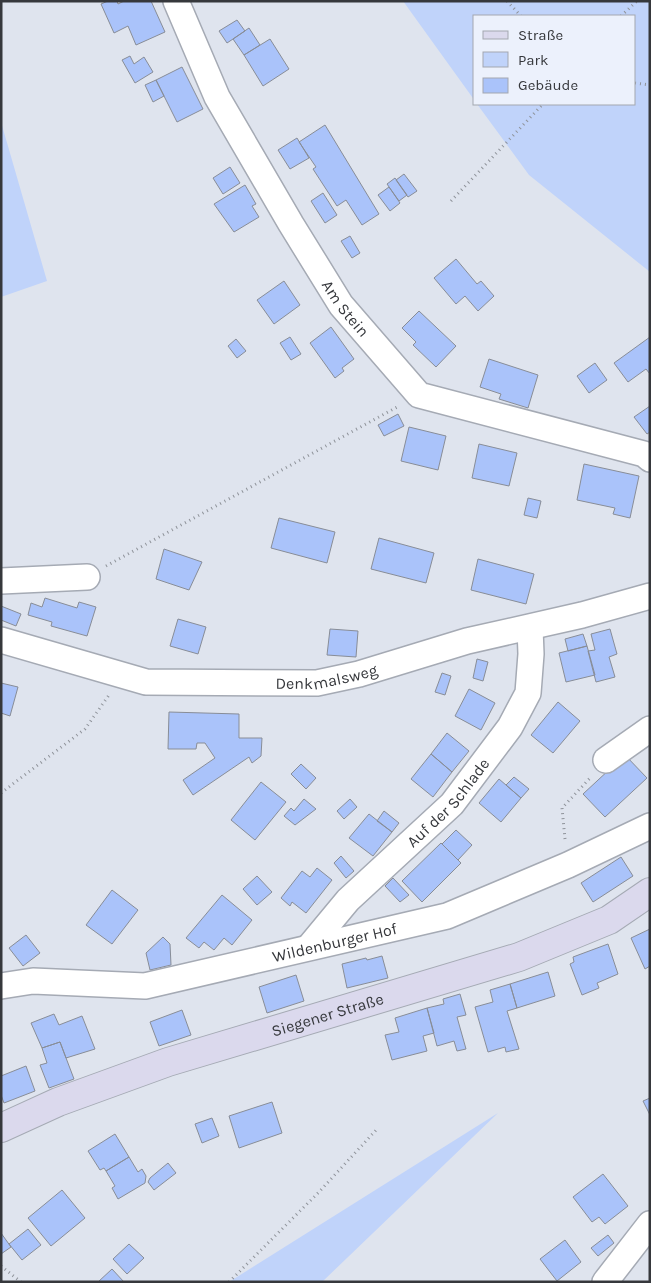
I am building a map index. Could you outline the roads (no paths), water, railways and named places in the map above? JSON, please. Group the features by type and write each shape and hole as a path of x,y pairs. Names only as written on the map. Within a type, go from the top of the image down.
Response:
{"main road":[{"name":"Siegener Straße","path":"1,1128 58,1102 168,1062 519,957 609,920 650,892"}],"street":[{"name":"Am Stein","path":"176,1 217,97 291,224 341,304 419,395 644,454 650,459"},
{"path":"1,581 87,577"},
{"name":"Denkmalsweg","path":"1,640 146,682 317,683 359,674 467,641 530,628 650,596"},
{"name":"Auf der Schlade","path":"309,947 348,900 452,804 510,727 528,693 531,654 530,628"},
{"path":"606,760 650,729"},
{"name":"Wildenburger Hof","path":"1,986 33,982 146,986 446,916 568,865 650,826"},
{"path":"605,1282 650,1224"}]}
